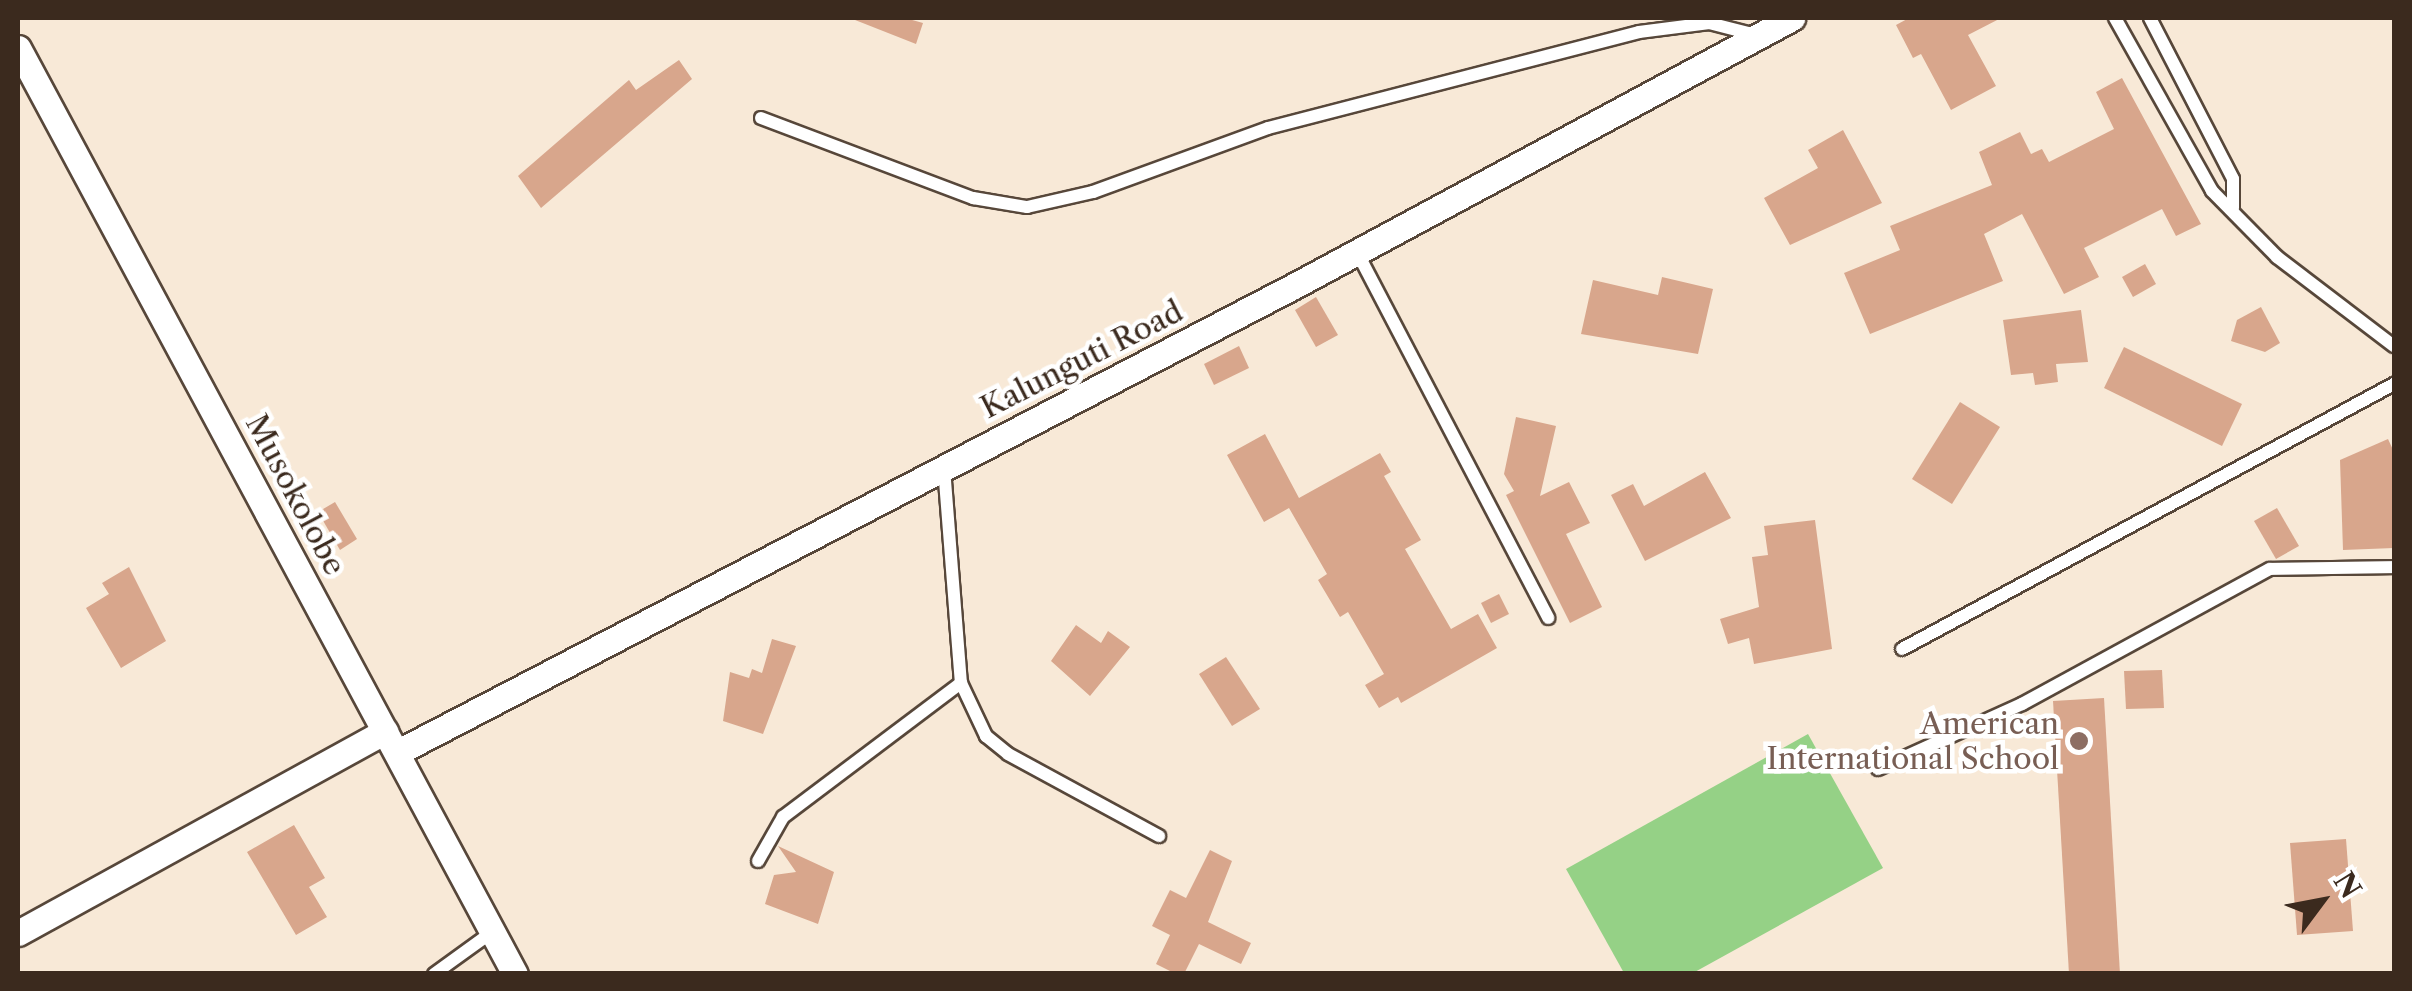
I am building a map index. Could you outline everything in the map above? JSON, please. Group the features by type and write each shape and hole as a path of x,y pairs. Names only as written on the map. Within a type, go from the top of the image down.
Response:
{"street":[{"name":"Kalunguti Road","path":"18,934 391,742 944,468 1358,252 1792,18"},
{"name":"Musokolobe","path":"18,48 515,974"}],"lane":[{"path":"2116,18 2212,190 2277,258 2394,346"},
{"path":"2150,18 2233,179 2233,208"},
{"path":"761,118 973,198 1026,206 1093,192 1268,128 1640,32 1709,23 1758,36"},
{"path":"1358,252 1548,618"},
{"path":"1902,649 2394,384"},
{"path":"944,468 961,683 986,736 1008,754 1159,836"},
{"path":"1878,769 2022,704 2270,569 2394,567"},
{"path":"758,861 783,817 961,683"},
{"path":"434,974 492,932"}],"green space":[{"path":"1808,734 1883,868 1693,973 1624,973 1566,869"}],"building":[{"path":"850,18 905,18 923,23 916,44"},
{"path":"1909,18 2001,18 1968,35 1996,86 1951,110 1921,54 1913,58 1896,25"},
{"path":"679,60 692,79 541,208 518,176 629,80 636,90"},
{"path":"2122,78 2201,224 2176,236 2162,209 2084,248 2099,277 2064,294 2022,214 1984,234 2003,281 1870,334 1844,273 1900,250 1890,226 1992,185 1979,152 2020,132 2031,154 2042,149 2049,162 2114,129 2096,92"},
{"path":"1843,130 1882,203 1790,245 1764,198 1818,168 1808,150"},
{"path":"2145,264 2156,284 2133,297 2122,277"},
{"path":"1662,277 1713,289 1698,354 1581,334 1593,280 1658,295"},
{"path":"1316,297 1338,335 1316,347 1295,310"},
{"path":"2261,307 2280,343 2265,352 2231,341 2237,320"},
{"path":"2081,310 2088,362 2056,364 2058,382 2035,385 2033,373 2011,375 2003,320"},
{"path":"1239,346 1249,368 1214,385 1204,364"},
{"path":"2124,347 2242,404 2222,446 2104,388"},
{"path":"1960,402 2000,427 1952,504 1912,479"},
{"path":"1516,417 1556,426 1540,496 1569,482 1590,523 1566,534 1602,607 1570,623 1506,495 1514,491 1504,474"},
{"path":"1265,434 1299,498 1380,453 1391,472 1384,476 1421,540 1405,549 1451,629 1478,614 1497,648 1401,703 1398,697 1379,708 1365,685 1384,674 1348,612 1340,617 1318,580 1327,574 1289,508 1264,522 1227,455"},
{"path":"2388,439 2394,452 2394,548 2343,550 2340,460"},
{"path":"1705,472 1731,518 1645,561 1611,495 1633,484 1644,506"},
{"path":"335,502 357,539 340,550 318,512"},
{"path":"2277,508 2299,546 2276,559 2254,521"},
{"path":"1815,520 1832,649 1754,664 1749,638 1728,644 1720,619 1759,607 1752,557 1768,555 1764,526"},
{"path":"129,567 166,641 121,668 86,608 109,594 102,583"},
{"path":"1499,594 1509,614 1491,623 1481,603"},
{"path":"1076,625 1101,643 1108,631 1130,647 1090,696 1051,661"},
{"path":"772,639 796,646 763,734 723,721 730,672 749,678 752,669 762,673"},
{"path":"1226,657 1260,709 1232,726 1199,674"},
{"path":"2162,670 2164,708 2126,709 2124,671"},
{"path":"2104,698 2120,974 2069,974 2053,701"},
{"path":"294,825 325,878 309,887 327,917 296,935 247,852"},
{"path":"2346,839 2353,931 2297,935 2290,843"},
{"path":"778,846 834,872 818,924 765,904 774,875 796,872"},
{"path":"1210,850 1232,861 1208,922 1251,943 1241,964 1199,944 1184,974 1176,974 1156,964 1170,935 1152,926 1170,890 1186,898"}],"place":[{"name":"American International School","path":"2079,741"}]}
